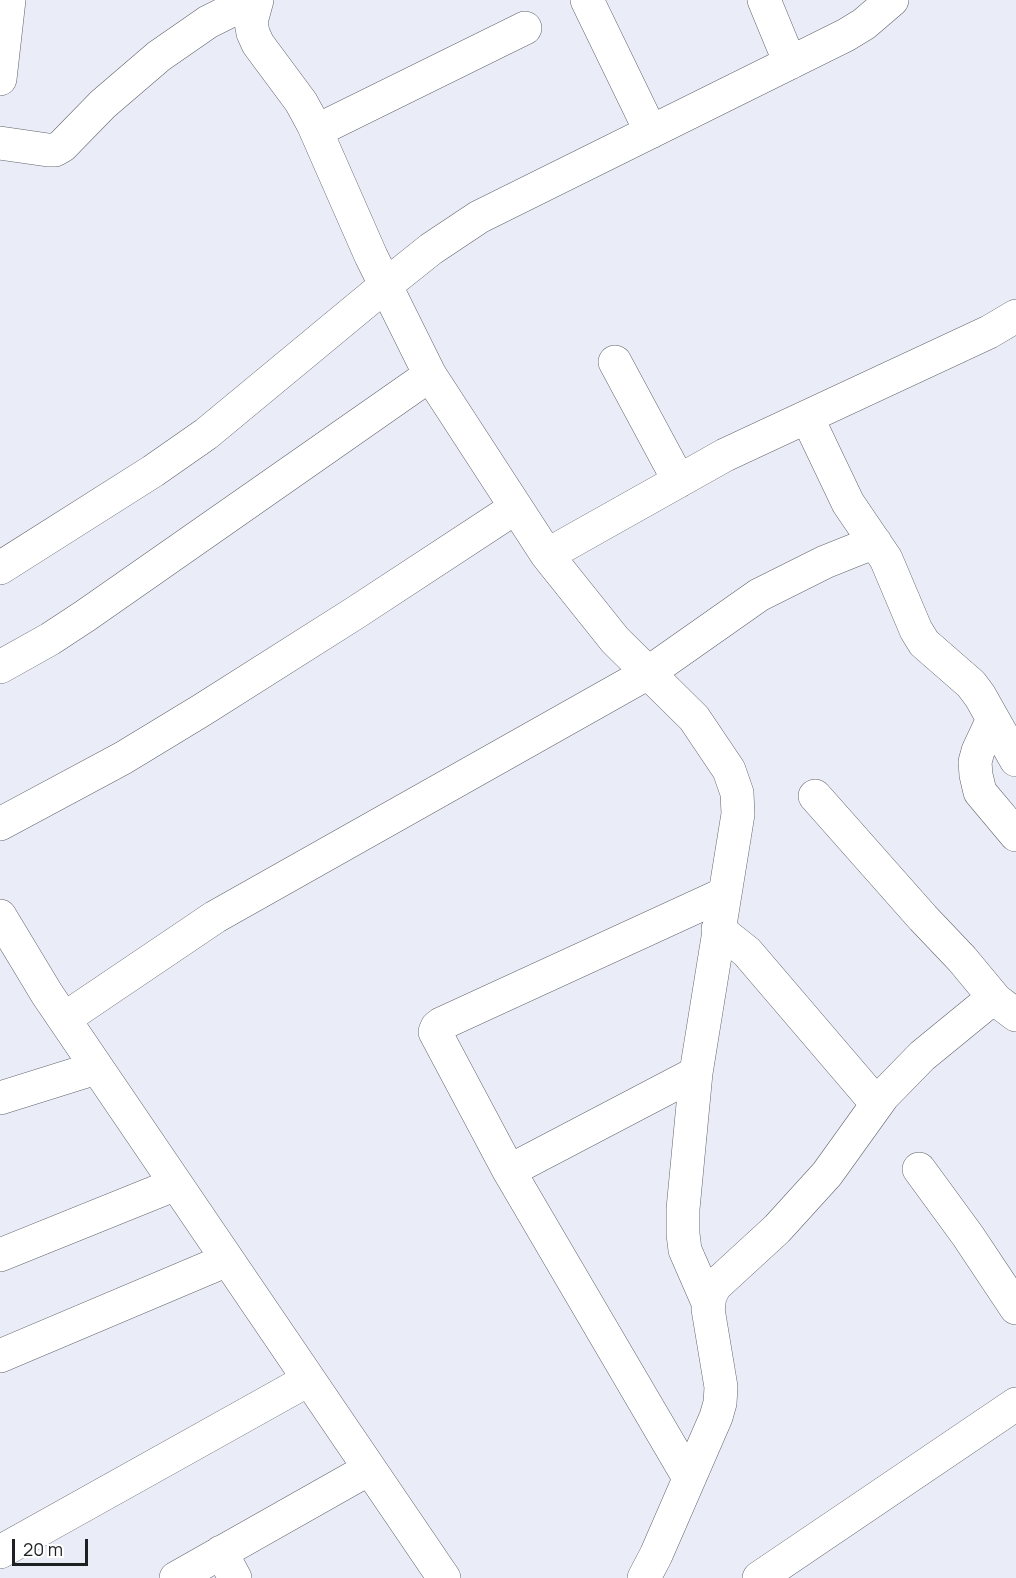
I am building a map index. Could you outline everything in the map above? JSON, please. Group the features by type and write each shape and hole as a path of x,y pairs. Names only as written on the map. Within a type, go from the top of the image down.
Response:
{"street":[{"path":"0,79 9,0"},
{"path":"0,143 55,150 62,146 103,104 159,56 208,22 252,0"},
{"path":"257,0 251,22 255,39 301,102 430,375 547,555 615,640 694,718 729,770 737,793 738,814 696,1073 682,1209 683,1234 690,1262 709,1305"},
{"path":"587,0 651,132"},
{"path":"764,0 790,63"},
{"path":"0,567 153,471 206,434 431,249 479,217 846,35 864,24 892,0"},
{"path":"316,131 525,28"},
{"path":"547,555 725,455 989,332 1016,316"},
{"path":"615,362 679,481"},
{"path":"0,667 85,616 430,375"},
{"path":"807,417 848,503 886,559 911,619 924,643 971,684 1016,760"},
{"path":"0,824 123,758 192,716 356,613 515,508"},
{"path":"64,1019 215,917 648,673 759,595 825,562 875,542"},
{"path":"993,719 978,751 975,762 976,775 980,792 1016,835"},
{"path":"815,796 923,918 1006,1007"},
{"path":"689,1478 509,1172 435,1032 437,1027 724,894"},
{"path":"0,916 64,1019 85,1071 217,1264 295,1387 358,1475 444,1578"},
{"path":"718,929 747,952 877,1104"},
{"path":"644,1578 656,1556 716,1417 721,1397 709,1305 710,1296 722,1279 777,1229 827,1174 877,1104 922,1056 983,1005 1006,1007"},
{"path":"0,1098 85,1071"},
{"path":"509,1172 696,1073"},
{"path":"919,1169 968,1236 1016,1308"},
{"path":"0,1255 165,1189"},
{"path":"0,1356 217,1264"},
{"path":"0,1552 295,1387"},
{"path":"759,1578 1016,1404"},
{"path":"176,1578 228,1565 358,1475"}]}
